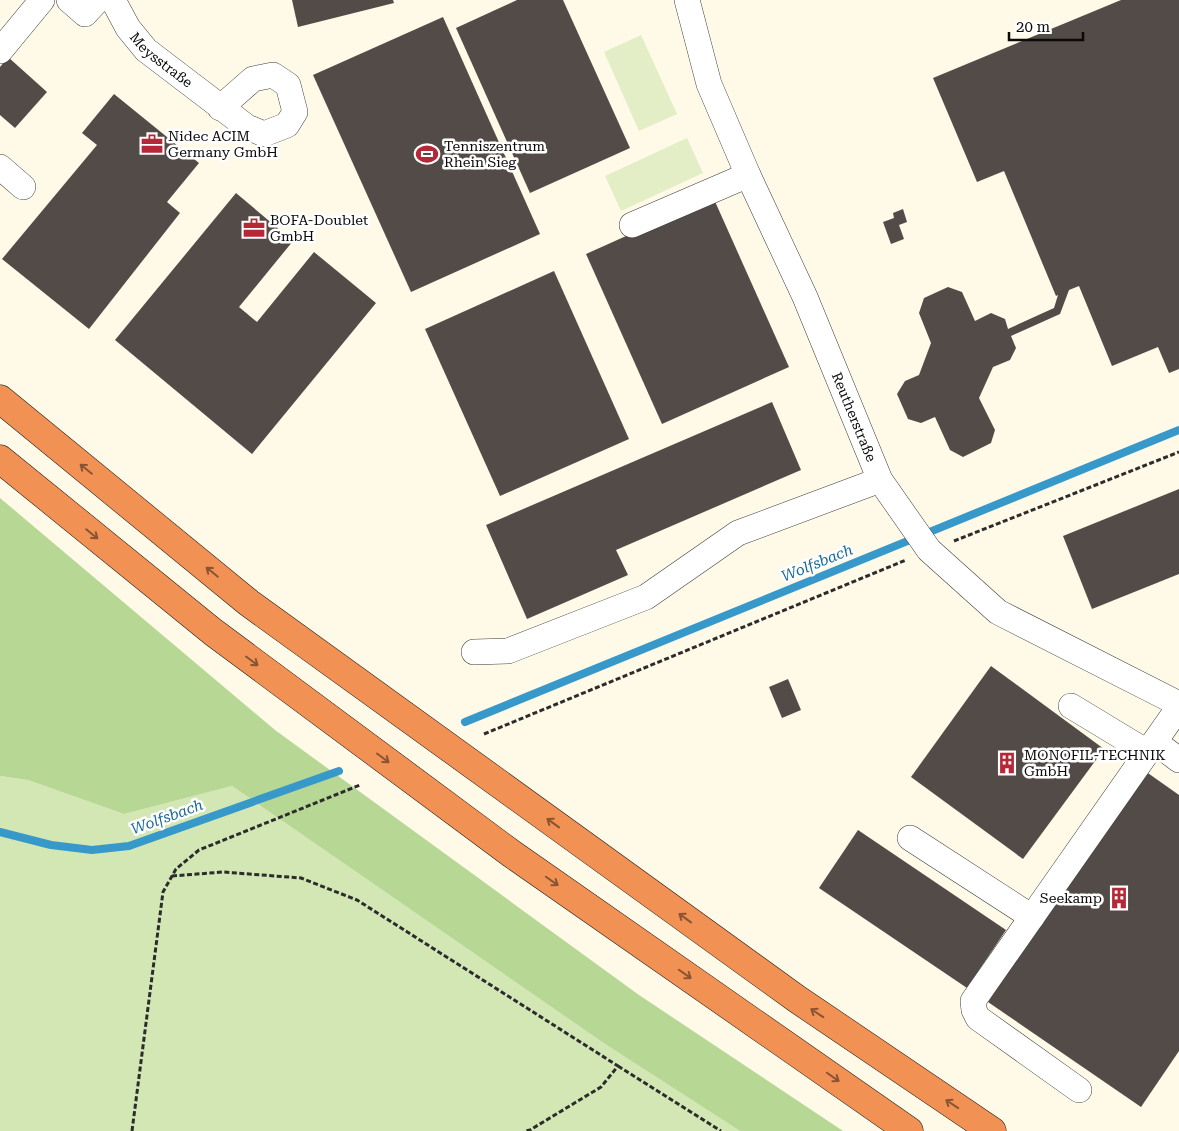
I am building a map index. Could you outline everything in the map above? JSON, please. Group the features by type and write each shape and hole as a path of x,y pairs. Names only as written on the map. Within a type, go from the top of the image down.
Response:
{"highway":[{"path":"0,399 249,603 797,1000 992,1131"},
{"path":"0,459 213,632 496,842 910,1131"}],"street":[{"path":"0,51 42,0"},
{"path":"69,0 85,14 98,0"},
{"name":"Meysstraße","path":"113,0 128,28 146,50 220,108"},
{"name":"Reutherstraße","path":"687,0 709,84 805,297 880,480 929,550 998,612 1179,706"},
{"path":"0,167 23,187"},
{"path":"632,225 748,174"},
{"path":"474,652 508,651 646,597 738,533 880,480"},
{"path":"1072,706 1179,760"},
{"path":"1079,1090 978,1018 974,1010 973,1001 1179,706"},
{"path":"910,838 1032,917"}],"path":[{"path":"484,734 929,550 1179,452"},
{"path":"132,1131 162,892 176,868 199,850 360,784"},
{"path":"172,876 223,872 301,878 357,900 721,1131"},
{"path":"525,1131 530,1130 601,1086 618,1066"}],"green space":[{"path":"641,35 677,114 639,131 604,52"},
{"path":"687,138 703,173 621,211 605,176"},
{"path":"0,498 275,730 639,995 843,1131 740,1131 605,1044 232,786 124,814 28,780 0,776"},
{"path":"0,776 28,780 124,814 232,786 605,1044 740,1131 0,1131"}],"building":[{"path":"292,0 393,0 394,3 298,27"},
{"name":"Tenniszentrum Rhein Sieg","path":"517,0 563,0 630,148 530,193 456,28"},
{"path":"1121,0 1179,0 1179,369 1169,373 1158,347 1112,366 1079,286 1069,290 1060,314 1011,336 1016,348 1010,360 993,367 979,398 995,430 991,443 963,457 950,450 935,417 921,423 908,419 897,394 905,381 919,375 931,343 919,313 924,298 948,287 962,292 975,321 991,313 1005,319 1008,329 1054,308 1058,295 1056,296 1004,171 977,182 933,78"},
{"name":"Tenniszentrum Rhein Sieg","path":"443,17 540,234 411,292 313,75"},
{"path":"8,57 47,92 15,128 0,115 0,67"},
{"path":"114,94 199,163 167,202 180,213 89,329 2,259 97,145 82,133"},
{"path":"236,193 293,241 239,307 257,322 314,252 376,303 252,454 115,340"},
{"path":"713,197 789,367 662,424 586,254"},
{"path":"903,209 907,222 899,225 904,239 891,244 883,222 894,218 893,213"},
{"path":"554,271 629,439 500,496 425,329"},
{"path":"772,402 801,470 616,550 628,575 527,619 486,525"},
{"path":"1179,489 1179,574 1092,609 1063,536"},
{"name":"MONOFIL-TECHNIK GmbH","path":"991,666 1104,749 1023,859 911,777"},
{"path":"788,679 801,710 782,718 769,687"},
{"name":"Seekamp","path":"1145,771 1179,795 1179,1051 1141,1107 988,1002"},
{"path":"858,830 1006,930 967,988 819,888"}],"waterway":[{"name":"Wolfsbach","path":"465,722 1179,430"},
{"name":"Wolfsbach","path":"0,832 51,845 92,850 129,846 339,771"}],"place":[{"name":"Nidec ACIM Germany GmbH","path":"152,144"},
{"name":"Tenniszentrum Rhein Sieg","path":"427,154"},
{"name":"BOFA-Doublet GmbH","path":"254,228"},
{"name":"MONOFIL-TECHNIK GmbH","path":"1007,763"},
{"name":"Seekamp","path":"1119,898"}]}
